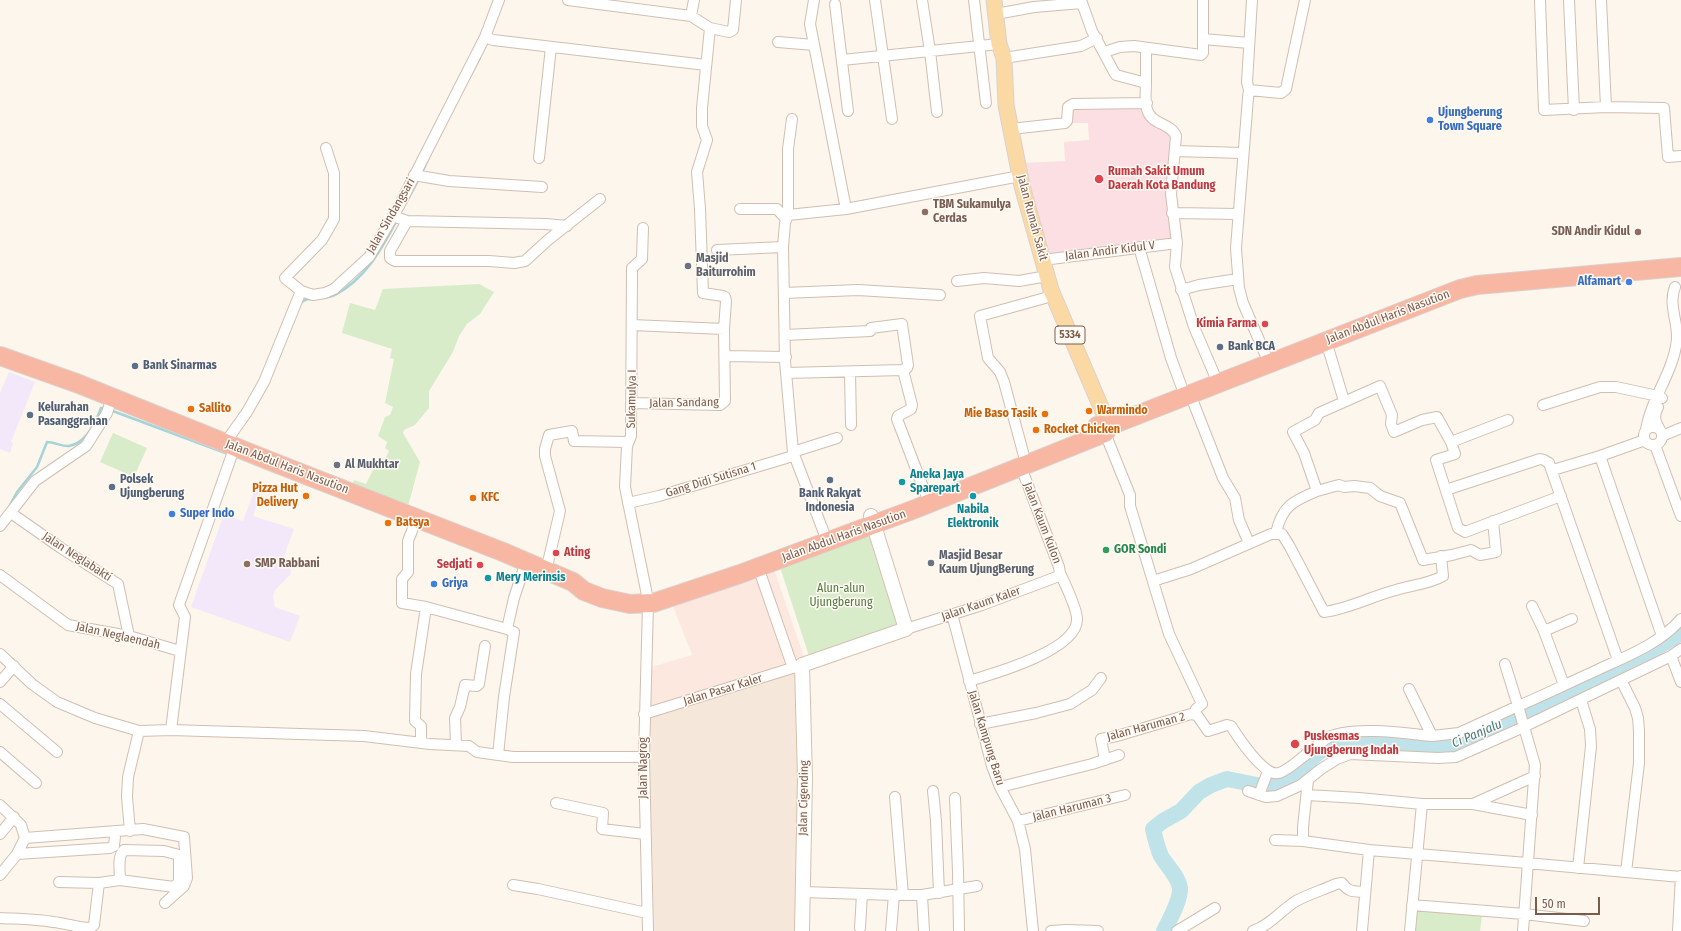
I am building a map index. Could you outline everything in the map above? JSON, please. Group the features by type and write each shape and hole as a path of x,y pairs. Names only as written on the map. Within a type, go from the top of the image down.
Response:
{"highway":[{"name":"Jalan Abdul Haris Nasution","path":"7,362 110,405 230,444 573,582 588,584 647,600 692,591 758,568 872,520 1022,462 1101,425 1107,430 1218,383 1460,289 1477,285 1677,267"},
{"name":"Jalan Abdul Haris Nasution","path":"647,600 824,533 872,520 926,495 1022,462"}],"main road":[{"name":"Jalan Rumah Sakit","path":"995,7 1002,51 1006,105 1020,176 1052,294 1107,430"}],"street":[{"name":"Jalan Sindangsari","path":"301,291 315,295 325,293 334,288 369,257 399,218 487,38 499,0"},
{"path":"568,0 691,16 710,28 729,32 733,30 736,0"},
{"path":"691,16 694,0"},
{"path":"814,0 810,24 846,209"},
{"path":"875,0 892,119"},
{"path":"922,0 937,112"},
{"path":"974,0 986,103"},
{"path":"1104,52 1120,47 1146,48 1201,55 1203,53 1203,0"},
{"path":"1252,0 1247,82 1249,90 1236,248 1238,280 1243,303 1269,363"},
{"path":"1249,90 1281,93 1286,89 1306,0"},
{"path":"1540,0 1544,110 1574,110 1606,107 1664,108 1668,157 1681,156"},
{"path":"1569,0 1574,110"},
{"path":"1601,0 1606,107"},
{"path":"995,7 1034,7 1082,1 1092,31 1116,74 1146,83"},
{"path":"835,4 848,111"},
{"path":"710,28 702,108 703,129 707,140 697,172 703,254 703,293 725,297 725,356 786,357"},
{"path":"487,38 706,65"},
{"path":"842,60 980,45 1002,51 1081,46 1097,38"},
{"path":"1203,39 1249,43"},
{"path":"778,42 814,46"},
{"path":"539,158 551,47"},
{"path":"1146,48 1147,108 1150,116 1173,129 1176,136 1171,194 1172,212 1177,242 1175,267 1181,290 1194,327 1218,383"},
{"path":"1011,129 1065,123 1067,121 1068,107 1073,104 1147,103"},
{"path":"792,119 788,149 787,217 783,247 786,373 793,454 824,533"},
{"path":"171,730 185,617 179,605 230,444 264,382 301,291 287,280 286,276 308,256 322,240 334,219 334,172 326,148"},
{"path":"1175,151 1244,153"},
{"path":"740,209 777,209 787,217 846,209 1020,176"},
{"path":"419,177 449,181 542,187"},
{"path":"567,226 399,218 390,251 390,258 395,261 489,261 514,263 524,261 548,240 567,226 600,199"},
{"path":"1172,212 1238,214"},
{"path":"546,224 548,240"},
{"name":"Sukamulya I","path":"644,228 642,259 632,268 631,436 628,442 625,487 647,600"},
{"name":"Jalan Andir Kidul V","path":"1043,260 1177,242"},
{"path":"717,250 783,247"},
{"path":"1139,247 1171,358 1223,478 1235,498 1239,520 1249,543"},
{"path":"1660,397 1655,415 1656,423 1661,432 1660,442 1655,445 1650,445 1646,435 1648,417 1660,397 1678,356 1672,295 1675,287 1677,267"},
{"path":"956,280 984,278 1019,281 1047,276"},
{"path":"1181,290 1199,285 1238,280"},
{"path":"1675,287 1678,294 1681,319"},
{"path":"784,293 858,290 940,294"},
{"name":"Jalan Kaum Kulon","path":"969,682 1031,660 1065,642 1074,629 1077,619 1058,575 1022,462 1004,382 1000,372 988,358 980,316 1045,298 1052,294"},
{"path":"785,335 870,331 871,328 902,324 908,365 907,368 903,370 786,373"},
{"path":"632,325 724,329"},
{"path":"1326,341 1344,400"},
{"name":"Jalan Sandang","path":"632,403 723,404 725,401 725,356"},
{"path":"903,370 912,409 898,416 897,419 926,495"},
{"path":"850,372 850,425"},
{"path":"1317,491 1304,453 1292,432 1315,420 1319,413 1344,400 1380,386 1392,415 1391,424 1394,432 1422,420 1437,417 1451,442 1455,454 1436,460 1458,528 1462,531 1465,532 1561,496"},
{"path":"1542,405 1600,387 1616,387 1660,397"},
{"path":"0,526 35,481 86,446 110,405"},
{"path":"1451,442 1508,420"},
{"path":"1553,470 1600,456 1646,435 1650,428 1661,432 1681,428"},
{"path":"1107,430 1130,495 1130,506 1169,634 1202,704 1196,709 1194,714"},
{"path":"546,571 560,511 545,456 545,449 549,435 572,431 574,441 628,442"},
{"name":"Gang Didi Sutisna 1","path":"628,502 659,496 793,454 837,438"},
{"path":"1655,445 1681,516"},
{"path":"1600,456 1662,636"},
{"path":"1446,490 1540,459 1550,463 1618,660"},
{"path":"1276,533 1282,514 1287,506 1294,501 1317,491 1339,485 1344,487 1370,488 1380,496 1400,503 1421,559 1452,555 1471,550 1480,555 1496,552 1493,521"},
{"name":"Jalan Neglabakti","path":"11,513 61,548 118,584 129,636"},
{"path":"417,518 408,541 408,572 402,579 402,603 406,605 426,607 514,632 504,697 498,755"},
{"path":"758,568 798,667 906,629 872,520"},
{"path":"1153,581 1191,569 1249,543 1276,533 1282,534 1324,612 1395,590 1428,583 1439,579 1443,576 1441,556"},
{"path":"508,630 514,598 526,562"},
{"name":"Jalan Neglaendah","path":"0,575 68,625 129,636 180,651"},
{"name":"Jalan Kaum Kaler","path":"906,629 952,614 1058,575"},
{"name":"Jalan Nagrog","path":"647,600 644,757 648,931"},
{"path":"1532,606 1544,631 1564,685"},
{"path":"421,743 421,726 415,720 416,674 426,607"},
{"name":"Jalan Kampung Baru","path":"952,614 992,766 1000,787 1018,821 1025,849 1033,931"},
{"path":"1544,631 1572,619"},
{"path":"1261,791 1267,774 1279,773 1333,735 1348,732 1386,732 1432,736 1459,733 1518,708 1618,660 1662,636 1672,629 1681,619"},
{"path":"456,744 455,718 460,708 465,685 477,686 479,684 485,646"},
{"path":"1261,791 1266,797 1277,796 1301,785 1337,759 1350,754 1438,758 1456,757 1523,724 1581,700 1671,656 1681,649"},
{"path":"0,654 32,684 57,702 95,718 139,731 171,730 364,736 421,743 456,744 469,746 477,752 513,757 644,757"},
{"path":"1671,656 1681,682"},
{"path":"1505,664 1533,758 1535,776 1527,863 1523,931"},
{"path":"0,682 14,666"},
{"name":"Jalan Pasar Kaler","path":"644,714 798,667"},
{"name":"Jalan Cigending","path":"798,667 805,778 802,931"},
{"path":"980,724 1070,704 1092,690 1102,678"},
{"path":"1621,680 1635,708 1638,718 1639,731 1639,763 1626,872"},
{"path":"1408,689 1432,736"},
{"path":"1578,868 1591,746 1590,729 1581,700"},
{"path":"0,704 56,752"},
{"name":"Jalan Haruman 2","path":"1105,760 1101,739 1194,714 1197,715 1208,730 1227,725 1231,726 1267,774"},
{"path":"130,831 127,797 128,777 139,731"},
{"path":"0,752 36,783"},
{"name":"Jalan Haruman 2","path":"1000,787 1119,755"},
{"path":"1473,804 1535,776"},
{"path":"1303,841 1308,780"},
{"path":"933,791 936,821 939,893"},
{"path":"1248,791 1261,791"},
{"name":"Jalan Haruman 3","path":"1018,821 1125,795"},
{"path":"1307,795 1422,804 1473,804 1532,815"},
{"path":"891,931 898,895 895,797"},
{"path":"954,798 959,931"},
{"path":"556,803 603,813 602,829 645,834"},
{"path":"1410,931 1422,804"},
{"path":"0,805 21,825 25,838 17,854 0,876"},
{"path":"0,834 14,817"},
{"path":"25,838 149,830 157,833 184,837 187,878 184,886 165,902"},
{"path":"17,854 37,854 112,848 114,846 115,836"},
{"path":"1275,840 1303,841 1369,850 1681,877 1678,931"},
{"path":"59,882 99,883 120,880 174,887 179,882 179,855 164,851 124,850 120,860 120,880"},
{"path":"1362,931 1369,850"},
{"path":"0,918 42,920 74,927 90,928 94,925 99,883"},
{"path":"1254,931 1274,921 1284,910 1296,902 1336,884 1342,883 1346,889 1350,891 1365,892"},
{"path":"513,886 538,889 647,912"},
{"path":"803,892 922,895 977,886"},
{"path":"860,928 862,894"},
{"path":"922,895 924,931"},
{"path":"1412,905 1524,914 1584,921"},
{"path":"1177,931 1215,908"},
{"path":"1052,931 1098,931"}],"shaded area":[{"name":"Rumah Sakit Umum Daerah Kota Bandung","path":"1073,104 1136,104 1147,115 1174,135 1176,241 1048,258 1023,163 1065,161 1064,142 1089,140 1088,123 1073,123"},
{"path":"9,372 35,382 11,442 13,443 10,453 0,449 0,393"},
{"name":"SMP Rabbani","path":"258,481 264,484 253,516 294,529 284,556 291,571 290,575 275,590 273,596 275,607 300,616 290,642 191,607 224,514 243,521"},
{"path":"773,566 805,660 644,714 648,668 692,655 671,601"},
{"path":"798,671 798,931 654,931 649,717"}],"green space":[{"path":"479,284 494,292 480,314 467,324 459,336 453,352 429,391 429,408 415,425 404,430 403,433 420,462 407,510 352,486 354,480 366,484 379,458 385,459 389,451 385,448 387,442 378,436 385,417 390,415 393,407 385,403 394,359 390,358 392,349 342,333 350,303 375,310 383,289"},
{"path":"113,433 147,448 134,477 100,462"},
{"name":"Alun-alun Ujungberung","path":"869,530 900,625 810,659 779,564"},
{"path":"1417,910 1482,916 1480,931 1414,931"}],"waterway":[{"path":"469,78 480,58"},
{"path":"422,173 429,157"},
{"path":"406,203 419,179"},
{"path":"300,304 306,300 331,297 355,281 379,252 397,220"},
{"path":"9,507 17,492 37,467 47,442 69,446 81,441 90,431 101,408 105,408"},
{"path":"110,410 228,454"},
{"name":"Ci Panjalu","path":"1164,931 1177,904 1180,888 1175,875 1161,856 1153,829 1163,821 1181,811 1199,792 1211,785 1227,779 1267,787 1291,778 1319,752 1336,744 1363,743 1450,748 1582,687 1681,633"}],"place":[{"name":"Ujungberung Town Square","path":"1430,120"},
{"name":"Rumah Sakit Umum Daerah Kota Bandung","path":"1099,179"},
{"name":"TBM Sukamulya Cerdas","path":"925,212"},
{"name":"SDN Andir Kidul","path":"1638,232"},
{"name":"Masjid Baiturrohim","path":"688,266"},
{"name":"Alfamart","path":"1629,282"},
{"name":"Kimia Farma","path":"1265,324"},
{"name":"Bank BCA","path":"1220,347"},
{"name":"Bank Sinarmas","path":"135,366"},
{"name":"Sallito","path":"191,409"},
{"name":"Warmindo","path":"1089,411"},
{"name":"Mie Baso Tasik","path":"1045,414"},
{"name":"Kelurahan Pasanggrahan","path":"30,415"},
{"name":"Rocket Chicken","path":"1036,430"},
{"name":"Al Mukhtar","path":"337,465"},
{"name":"Bank Rakyat Indonesia","path":"830,480"},
{"name":"Aneka Jaya Sparepart","path":"902,482"},
{"name":"Polsek Ujungberung","path":"112,487"},
{"name":"Pizza Hut Delivery","path":"306,496"},
{"name":"Nabila Elektronik","path":"973,496"},
{"name":"KFC","path":"473,498"},
{"name":"Super Indo","path":"172,514"},
{"name":"Batsya","path":"388,523"},
{"name":"GOR Sondi","path":"1106,550"},
{"name":"Ating","path":"556,553"},
{"name":"Masjid Besar Kaum UjungBerung","path":"931,563"},
{"name":"SMP Rabbani","path":"247,564"},
{"name":"Sedjati","path":"480,565"},
{"name":"Mery Merinsis","path":"488,578"},
{"name":"Griya","path":"434,584"},
{"name":"Puskesmas Ujungberung Indah","path":"1295,744"}]}
